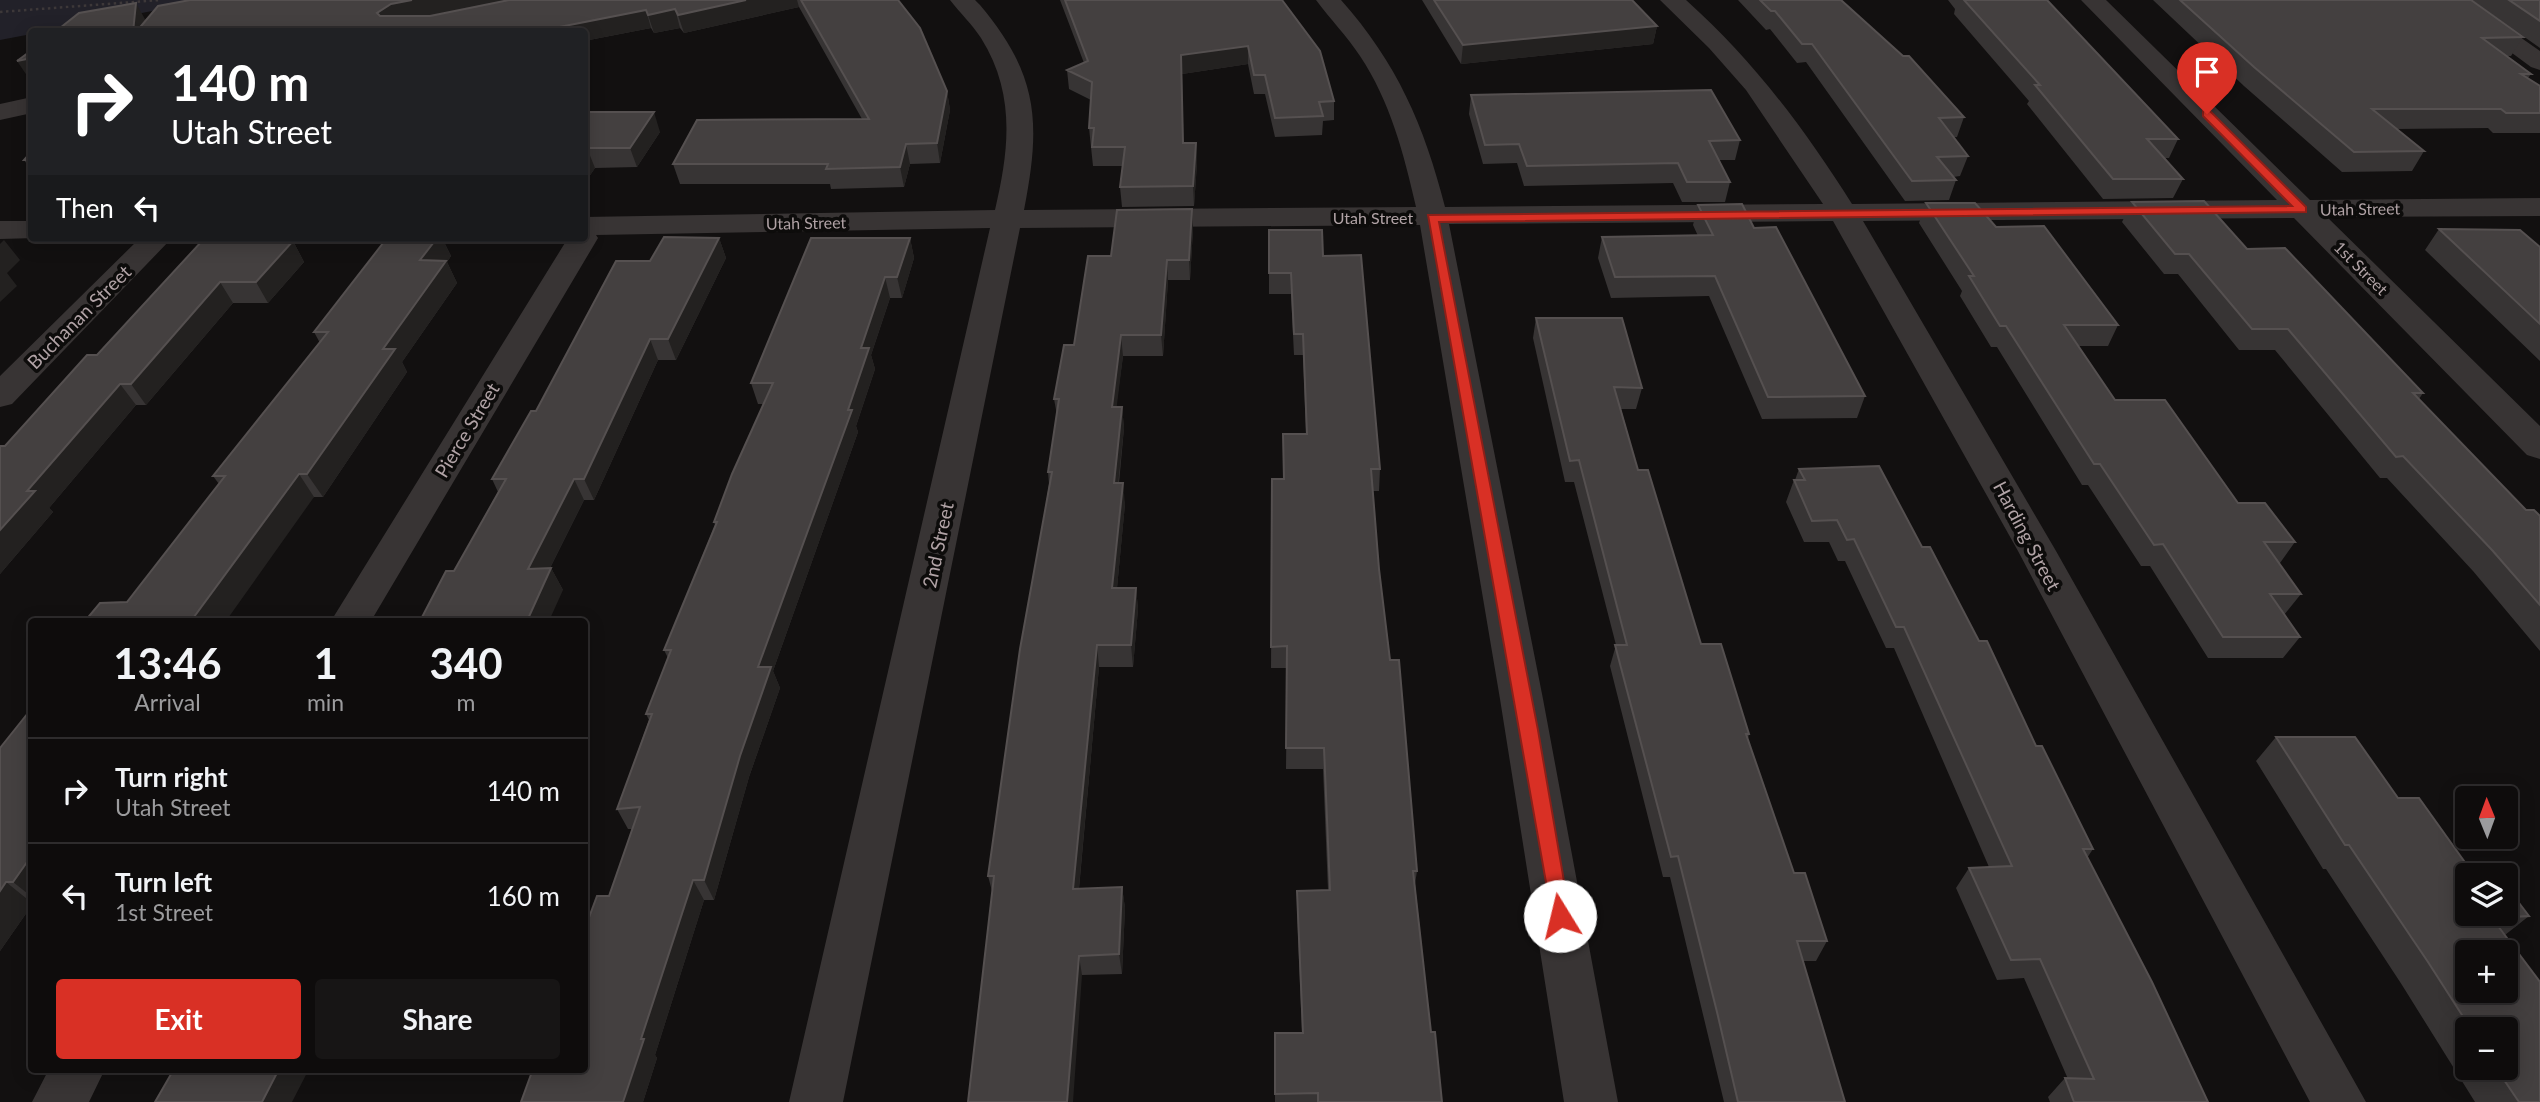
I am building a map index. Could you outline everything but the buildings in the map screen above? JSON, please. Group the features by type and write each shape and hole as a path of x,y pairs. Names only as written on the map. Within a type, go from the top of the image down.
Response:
{"street":[{"name":"2nd Street","path":"816,1102 1020,160 1019,100 1003,55 979,16 962,0"},
{"path":"1328,0 1360,35 1386,79 1405,119 1432,218 1529,730 1591,1102"},
{"name":"Harding Street","path":"1672,0 1724,49 1768,102 1822,179 1986,459 2234,919 2339,1102"},
{"name":"1st Street","path":"2093,0 2540,447"},
{"path":"2452,0 2540,62"},
{"path":"0,112 28,107"},
{"name":"Utah Street","path":"588,231 1009,219 1432,218 2540,207"},
{"path":"0,230 28,230"},
{"name":"Buchanan Street","path":"0,396 153,242"},
{"name":"Pierce Street","path":"353,618 579,242"},
{"path":"59,1102 77,1073"}],"path":[{"path":"0,12 160,0"}],"shaded area":[{"path":"0,0 210,0 63,28 28,28 28,35 0,40"}],"route":[{"path":"1560,916 1529,730 1432,218 2302,209 2207,114"}]}
